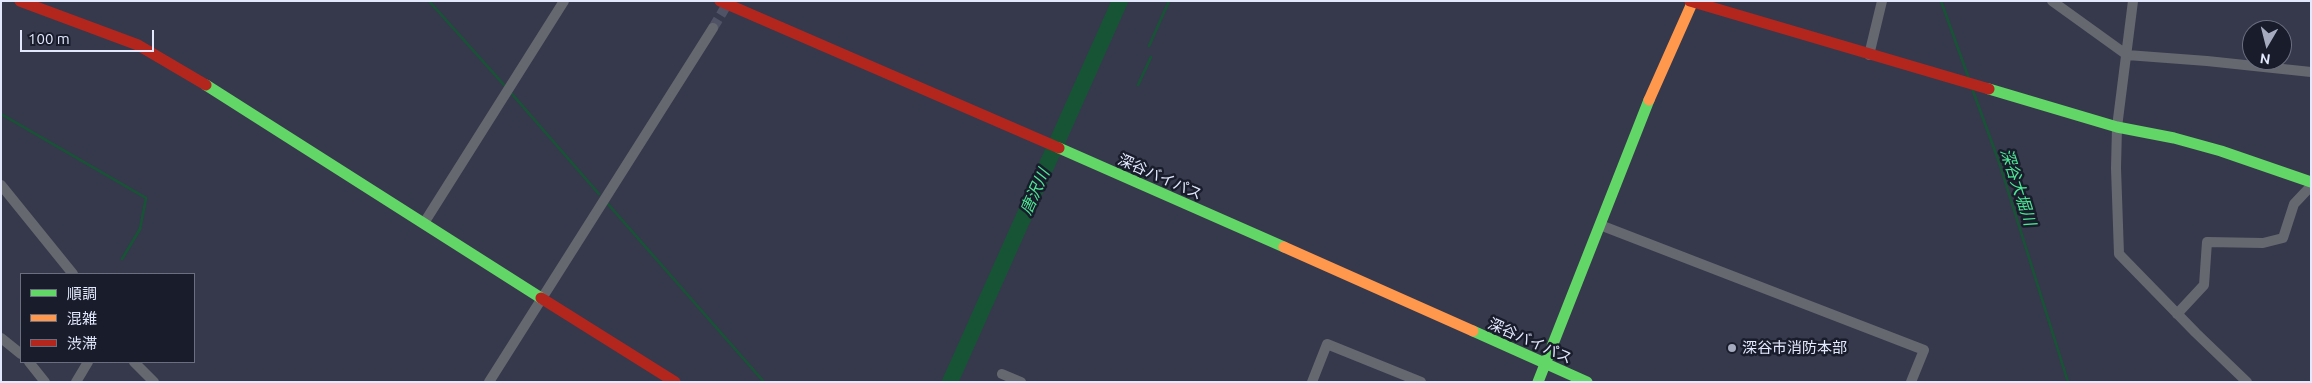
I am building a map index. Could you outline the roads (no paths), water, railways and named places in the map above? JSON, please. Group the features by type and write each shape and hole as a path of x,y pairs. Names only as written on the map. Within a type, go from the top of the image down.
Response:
{"main road":[{"path":"20,1 138,45 207,86 675,382"},
{"name":"深谷バイパス","path":"720,1 1039,139 1587,382"},
{"path":"1538,382 1662,68 1692,1 2117,127 2174,138 2212,148 2311,184"}],"street":[{"path":"424,224 564,1"},
{"path":"1869,55 1882,1"},
{"path":"2052,1 2127,55 2311,72"},
{"path":"2133,1 2117,127 2116,168 2119,254 2247,382"},
{"path":"489,382 713,28"},
{"path":"2177,314 2204,286 2207,242 2263,243 2283,238 2294,204 2311,184"},
{"path":"1,185 72,273"},
{"path":"1600,225 1924,350 1911,382"},
{"path":"1,338 20,353"},
{"path":"1312,382 1327,344 1422,382"},
{"path":"30,363 45,382"},
{"path":"76,382 87,363"},
{"path":"135,363 154,382"},
{"path":"1002,374 1020,382"}],"waterway":[{"path":"429,1 505,86"},
{"name":"唐沢川","path":"950,382 1120,1"},
{"path":"1149,46 1169,1"},
{"name":"深谷大堀川","path":"1941,1 1969,79"},
{"path":"1138,85 1151,57"},
{"name":"深谷大堀川","path":"1973,91 1999,162 2068,382"},
{"path":"512,94 599,194"},
{"path":"1,114 146,198 140,229 122,259"},
{"path":"608,204 764,382"}],"tunnel":[{"path":"713,28 729,1"}],"place":[{"name":"深谷市消防本部","path":"1732,348"}]}
